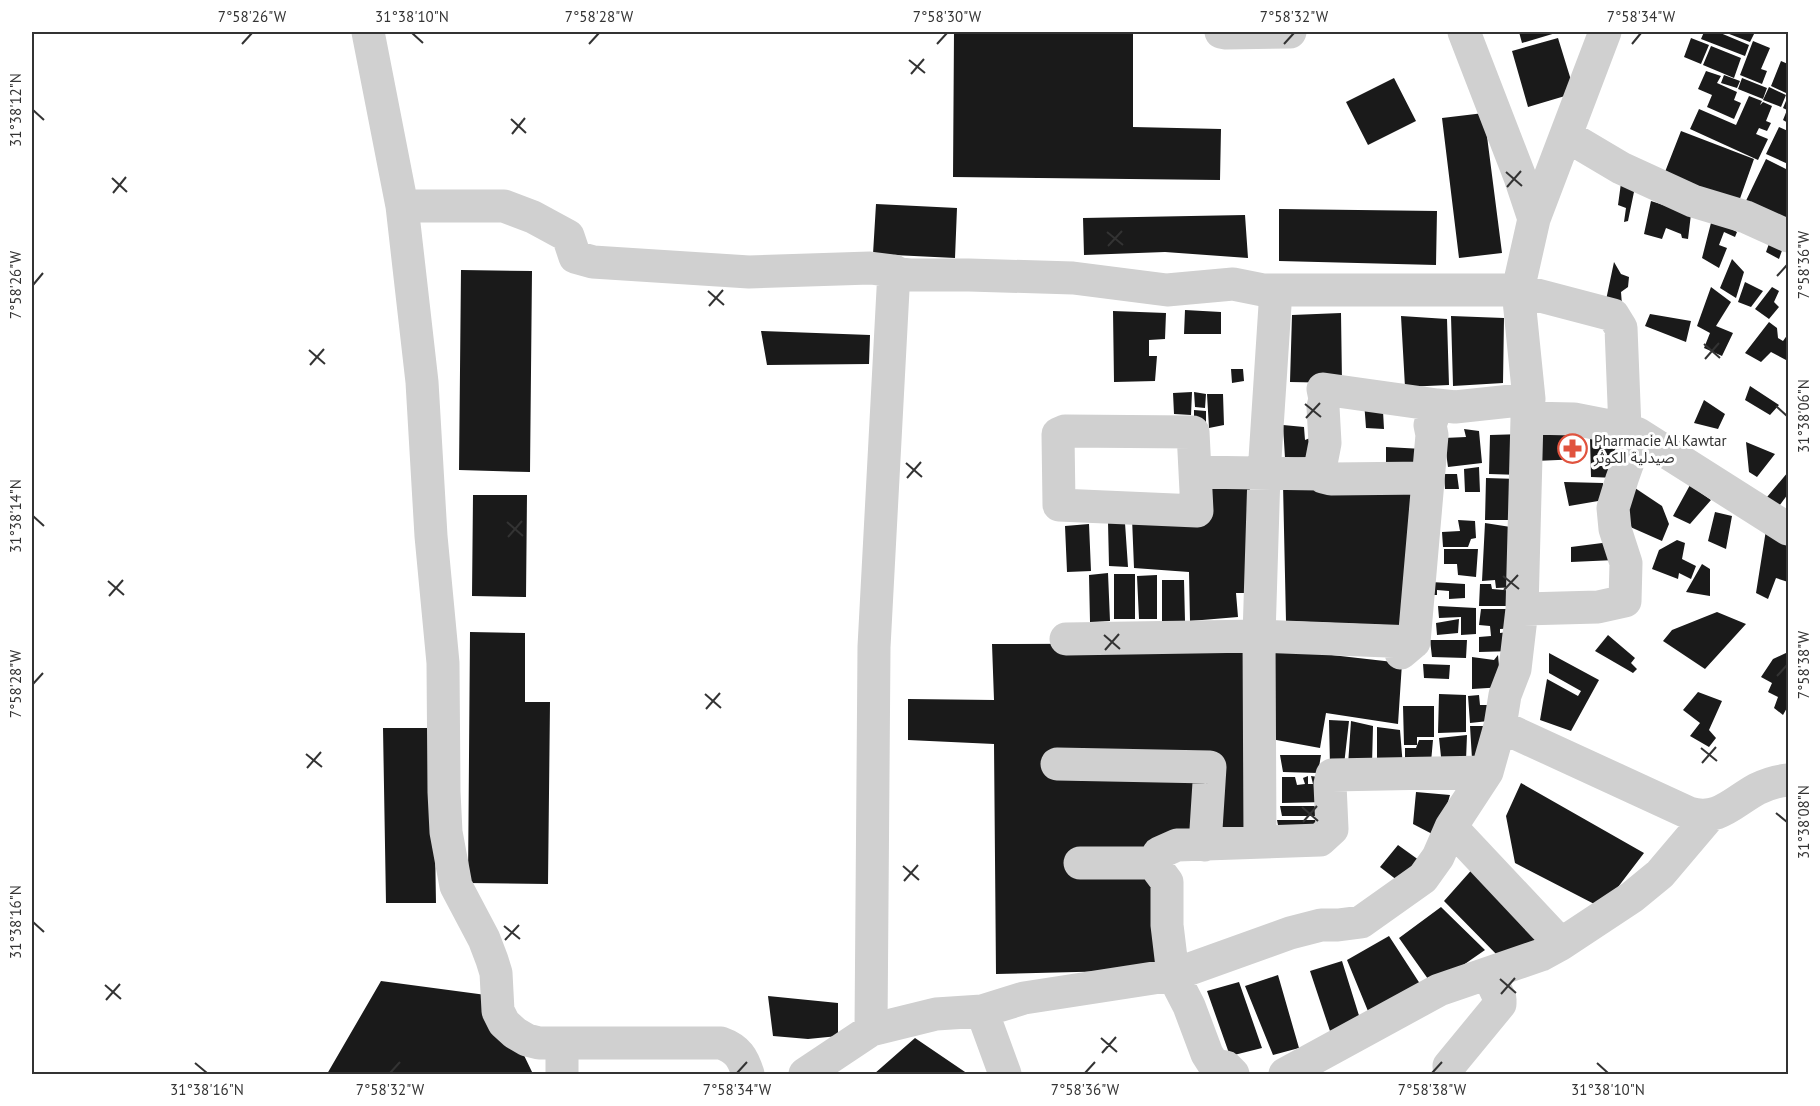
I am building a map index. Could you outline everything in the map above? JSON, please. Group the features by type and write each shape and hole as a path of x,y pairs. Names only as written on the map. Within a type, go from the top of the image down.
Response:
{"street":[{"path":"368,32 402,206 422,382 431,536 443,663 446,832 456,886 484,939 492,960 498,1011 504,1023 515,1033 527,1040 539,1043 562,1059 721,1043 739,1053 748,1074"},
{"path":"1221,32 1290,32"},
{"path":"1464,32 1534,219"},
{"path":"805,1074 871,1030 936,1014 982,1011 1024,998 1173,975 1290,933 1321,925 1361,922 1423,878 1438,857 1451,827 1487,772 1500,726 1505,695 1515,669 1522,609 1528,409 1518,290 1534,219 1605,32"},
{"path":"1567,136 1621,168 1693,201 1746,217 1788,236"},
{"path":"402,206 504,206 533,217 568,236 575,257 593,262 749,272 870,268 910,275 1073,278 1167,290 1233,284 1263,290 1518,290 1613,315 1621,328 1631,431 1614,508 1615,529 1626,563 1625,602 1598,607 1522,609"},
{"path":"871,1030 874,647 894,271"},
{"path":"1260,842 1259,636 1264,474 1276,290"},
{"path":"1319,474 1324,443 1323,407 1325,399 1323,389 1455,407 1528,409 1631,431 1788,529"},
{"path":"1066,639 1259,636 1407,647 1428,478 1432,435 1430,424 1437,405"},
{"path":"1065,431 1193,432 1195,472 1197,511 1059,505 1058,434 1065,431"},
{"path":"1195,472 1319,474 1331,479 1428,478"},
{"path":"1500,726 1689,813 1702,816 1710,816 1722,811 1767,784 1788,780"},
{"path":"1057,764 1210,767 1205,845"},
{"path":"1153,863 1159,853 1177,845 1320,840 1332,829 1330,784 1332,775 1487,772"},
{"path":"1293,1072 1439,990 1541,955 1561,944 1632,897 1660,874 1710,816"},
{"path":"1451,827 1561,944"},
{"path":"1080,863 1153,863"},
{"path":"1153,863 1167,882 1167,925 1173,975 1189,1006 1207,1054 1214,1065 1226,1067 1233,1074"},
{"path":"1450,1074 1449,1066 1500,1004 1500,999 1488,974"},
{"path":"982,1011 1005,1074"}],"building":[{"path":"954,32 1133,32 1133,127 1221,129 1220,180 953,177"},
{"path":"1519,32 1559,32 1522,43"},
{"path":"1704,32 1718,32 1749,45 1745,56 1701,39"},
{"path":"1724,32 1755,32 1750,42"},
{"path":"1558,38 1575,93 1528,107 1512,51"},
{"path":"1691,38 1709,45 1701,64 1684,57"},
{"path":"1753,41 1770,48 1761,69 1767,71 1762,84 1740,75"},
{"path":"1711,46 1741,58 1734,78 1703,65"},
{"path":"1781,61 1788,64 1788,94 1771,86"},
{"path":"1706,71 1721,76 1717,83 1737,92 1734,100 1741,103 1734,119 1707,107 1712,95 1698,89"},
{"path":"1724,75 1740,81 1737,88 1721,83"},
{"path":"1394,78 1416,121 1368,145 1346,102"},
{"path":"1742,78 1767,88 1763,99 1738,89"},
{"path":"1769,87 1786,95 1781,107 1763,100"},
{"path":"1749,96 1762,101 1760,105 1763,102 1772,106 1766,121 1771,123 1767,131 1759,128 1756,134 1768,139 1758,160 1690,129 1699,109 1736,125"},
{"path":"1788,96 1788,123 1783,120 1787,110 1783,108"},
{"path":"1484,113 1502,253 1459,258 1442,118"},
{"path":"1779,127 1788,131 1788,164 1766,154"},
{"path":"1681,131 1754,159 1737,207 1663,177"},
{"path":"1766,159 1788,170 1788,227 1743,207"},
{"path":"1621,183 1635,187 1628,221 1624,222 1626,208 1618,205"},
{"path":"1651,201 1691,214 1688,239 1666,228 1662,239 1644,234"},
{"path":"876,204 957,208 955,258 873,254"},
{"path":"1279,209 1437,211 1436,265 1279,261"},
{"path":"1245,215 1248,258 1165,252 1084,255 1083,218"},
{"path":"1712,219 1737,232 1735,237 1724,232 1719,245 1727,248 1719,268 1702,258"},
{"path":"1771,238 1784,245 1779,259 1766,252"},
{"path":"1732,259 1744,272 1736,298 1720,288"},
{"path":"1614,262 1621,274 1629,277 1628,287 1621,292 1622,305 1606,300"},
{"path":"461,270 532,271 530,472 459,470"},
{"path":"1745,282 1763,291 1751,307 1738,302"},
{"path":"1711,287 1731,302 1716,326 1733,333 1722,356 1704,348 1710,333 1697,326"},
{"path":"1772,287 1779,291 1774,302 1779,307 1769,319 1755,309"},
{"path":"1185,310 1221,312 1221,334 1184,334"},
{"path":"1113,311 1166,313 1165,339 1149,340 1149,356 1157,356 1155,381 1114,382"},
{"path":"1341,313 1342,383 1290,382 1292,315"},
{"path":"1650,314 1691,321 1686,342 1645,326"},
{"path":"1401,316 1447,319 1449,385 1405,387"},
{"path":"1451,316 1504,318 1503,383 1453,386"},
{"path":"1769,322 1777,328 1778,338 1783,341 1788,334 1786,360 1771,352 1761,362 1745,353"},
{"path":"761,331 870,335 869,364 767,365"},
{"path":"1231,369 1243,369 1244,381 1232,383"},
{"path":"1750,386 1779,405 1770,415 1745,400"},
{"path":"1192,392 1191,415 1174,414 1173,393"},
{"path":"1194,392 1206,394 1205,408 1195,407"},
{"path":"1207,394 1223,394 1224,425 1209,428"},
{"path":"1704,400 1725,414 1718,429 1694,423"},
{"path":"1364,401 1383,411 1384,429 1366,428"},
{"path":"1194,410 1206,411 1206,428 1194,429"},
{"path":"1580,421 1581,459 1535,461 1534,422"},
{"path":"1283,425 1304,427 1305,440 1310,438 1317,457 1285,458"},
{"path":"1464,429 1479,431 1482,463 1448,467 1444,438 1466,437"},
{"path":"1524,434 1521,475 1489,474 1490,435"},
{"path":"1590,438 1619,440 1617,478 1591,477"},
{"path":"1746,442 1775,454 1757,477 1749,472"},
{"path":"1386,447 1423,449 1422,474 1386,473"},
{"path":"1479,467 1480,492 1465,492 1464,469"},
{"path":"1788,472 1788,494 1774,513 1762,503"},
{"path":"1444,474 1457,474 1459,489 1445,489"},
{"path":"1486,478 1518,479 1518,520 1485,520"},
{"path":"1203,479 1250,483 1247,593 1236,593 1238,617 1190,621 1189,572 1134,568 1132,518 1202,522"},
{"path":"1564,482 1603,483 1604,500 1569,506"},
{"path":"1626,482 1662,506 1669,524 1662,541 1619,522"},
{"path":"1283,484 1419,485 1408,626 1286,621"},
{"path":"1690,485 1711,500 1690,524 1673,516"},
{"path":"473,495 527,495 526,597 472,596"},
{"path":"1715,512 1732,516 1726,549 1708,541"},
{"path":"1458,520 1475,521 1476,538 1471,539 1468,547 1443,547 1442,532 1460,531"},
{"path":"1108,522 1125,523 1128,567 1109,566"},
{"path":"1485,523 1517,528 1520,587 1496,588 1495,580 1482,581"},
{"path":"1089,524 1091,571 1067,572 1065,526"},
{"path":"1766,530 1788,546 1788,582 1776,578 1768,599 1756,593"},
{"path":"1677,540 1685,543 1682,559 1696,566 1691,579 1679,573 1678,579 1652,569 1659,550"},
{"path":"1610,542 1615,560 1571,562 1571,547"},
{"path":"1444,549 1478,549 1476,577 1458,575 1457,564 1444,564"},
{"path":"1702,564 1710,569 1710,596 1686,592"},
{"path":"1108,573 1110,621 1090,622 1089,575"},
{"path":"1114,574 1135,574 1135,619 1114,619"},
{"path":"1157,575 1157,619 1139,619 1137,576"},
{"path":"1162,580 1184,580 1185,621 1162,622"},
{"path":"1431,582 1465,584 1465,598 1449,599 1449,591 1437,590 1437,595 1432,595"},
{"path":"1480,584 1491,584 1492,589 1516,591 1517,606 1479,606"},
{"path":"1438,606 1476,608 1476,634 1461,635 1461,617 1439,618"},
{"path":"1481,609 1515,609 1517,628 1500,629 1500,633 1516,631 1514,651 1479,652 1479,637 1491,636 1490,626 1479,625"},
{"path":"1717,612 1746,624 1705,669 1663,641 1672,630"},
{"path":"1459,619 1458,633 1437,635 1436,623"},
{"path":"470,632 525,633 525,702 550,702 548,884 468,883"},
{"path":"1608,635 1635,658 1631,663 1637,669 1633,673 1595,651"},
{"path":"1430,640 1467,640 1466,658 1432,657"},
{"path":"1254,643 1255,839 1211,840 1205,772 1202,840 1150,870 1157,970 996,974 994,744 908,740 908,699 994,700 992,644"},
{"path":"1270,648 1402,663 1398,724 1326,713 1320,748 1271,739"},
{"path":"1788,652 1788,706 1783,715 1774,708 1778,697 1768,692 1772,683 1761,677 1773,659"},
{"path":"1549,653 1599,680 1571,731 1540,720 1547,679 1578,696 1581,691 1549,673"},
{"path":"1498,655 1504,687 1472,689 1472,657 1494,660"},
{"path":"1423,664 1450,665 1449,679 1424,678"},
{"path":"1698,692 1722,701 1709,730 1716,738 1709,747 1690,736 1700,723 1683,710"},
{"path":"1439,694 1466,695 1466,732 1438,733"},
{"path":"1479,695 1480,705 1490,705 1498,720 1470,723 1468,696"},
{"path":"1403,706 1434,706 1434,737 1417,737 1417,745 1404,745"},
{"path":"1329,720 1349,721 1344,765 1330,766"},
{"path":"1351,721 1373,726 1372,765 1348,765"},
{"path":"1470,726 1497,726 1488,758 1472,759"},
{"path":"1377,727 1400,730 1403,767 1377,764"},
{"path":"383,728 433,728 436,903 386,903"},
{"path":"1467,735 1466,760 1442,766 1439,738"},
{"path":"1419,740 1433,740 1431,762 1405,764 1405,748 1416,748"},
{"path":"1280,755 1321,755 1318,773 1283,772"},
{"path":"1308,776 1308,784 1313,784 1311,776 1318,777 1325,802 1282,803 1282,777 1295,777 1297,785 1305,784 1303,778"},
{"path":"1521,783 1644,853 1602,908 1515,863 1506,816"},
{"path":"1416,792 1450,795 1438,837 1413,824"},
{"path":"1280,806 1327,806 1326,816 1282,816"},
{"path":"1277,820 1328,820 1326,828 1279,830"},
{"path":"1398,845 1423,863 1402,884 1380,867"},
{"path":"1476,865 1544,945 1502,960 1444,901"},
{"path":"1441,907 1485,950 1433,986 1399,938"},
{"path":"1389,936 1424,990 1370,1016 1347,960"},
{"path":"1342,961 1361,1022 1330,1031 1310,971"},
{"path":"1278,975 1299,1048 1273,1055 1245,986"},
{"path":"381,981 486,995 520,1047 533,1074 327,1074"},
{"path":"1239,982 1262,1048 1230,1056 1207,991"},
{"path":"768,996 838,1003 838,1036 808,1039 773,1036"},
{"path":"915,1038 968,1074 874,1074"}],"place":[{"name":"Pharmacie Al Kawtar صيدلية الكوثر","path":"1573,449"}]}
